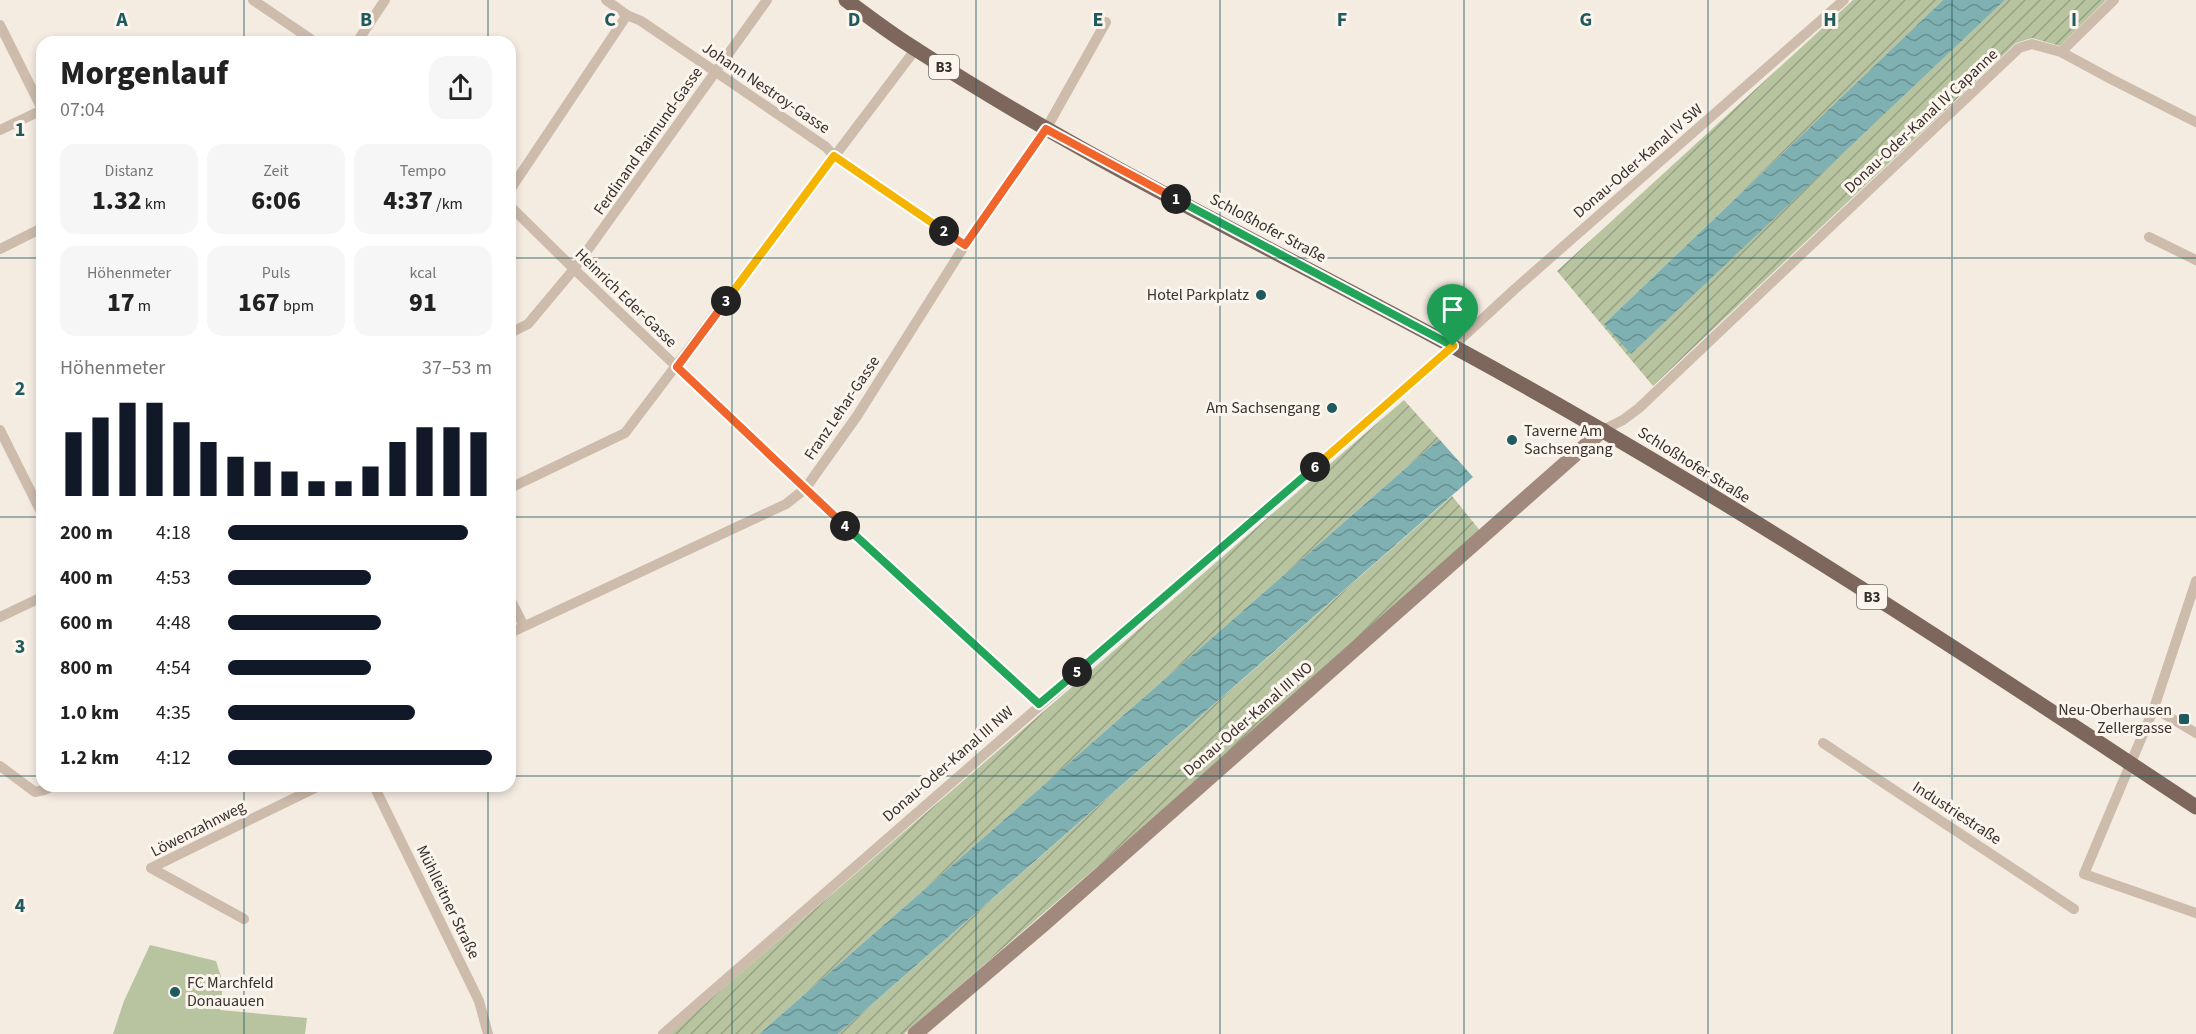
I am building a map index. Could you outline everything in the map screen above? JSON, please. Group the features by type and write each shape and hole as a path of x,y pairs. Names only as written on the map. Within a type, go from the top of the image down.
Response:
{"main road":[{"name":"Schloßhofer Straße","path":"846,0 915,50 1046,129 1453,346 1603,430 1951,647 2196,807"}],"street":[{"path":"253,0 306,36"},
{"path":"361,36 385,0"},
{"name":"Johann Nestroy-Gasse","path":"606,0 716,71 826,147 834,156 965,245"},
{"name":"Ferdinand Raimund-Gasse","path":"516,330 528,324 574,269 767,0"},
{"name":"Donau-Oder-Kanal IV SW","path":"1453,346 1844,0"},
{"path":"2061,52 2114,0"},
{"path":"516,181 627,15"},
{"name":"Franz Lehar-Gasse","path":"516,630 786,504 805,489 857,416 965,245 1046,129 1106,22"},
{"path":"0,26 36,97"},
{"name":"Donau-Oder-Kanal IV Capanne","path":"1603,430 1623,420 1639,408 2019,48 2032,44 2061,52 2196,122"},
{"path":"516,485 625,434 915,50"},
{"path":"0,130 36,112"},
{"name":"Heinrich Eder-Gasse","path":"516,212 805,489 1039,704"},
{"path":"0,249 36,231"},
{"path":"2149,237 2196,260"},
{"name":"Donau-Oder-Kanal III NW","path":"663,1034 1039,704 1453,346"},
{"path":"0,430 36,502"},
{"name":"Donau-Oder-Kanal III NO","path":"915,1034 1044,924 1603,430"},
{"path":"2196,581 2154,708 2132,765 2084,874 2196,913"},
{"path":"0,618 36,600"},
{"path":"516,610 524,626"},
{"path":"2154,708 2196,733"},
{"name":"Industriestraße","path":"1823,743 2074,909"},
{"path":"0,766 36,792"},
{"name":"Löwenzahnweg","path":"244,919 151,868 307,792"},
{"name":"Mühlleitner Straße","path":"377,792 479,1001 488,1034"}],"green space":[{"path":"1853,0 1943,0 1605,323 1631,353 2005,0 2106,0 2060,46 2032,38 2016,43 1653,386 1557,271"},
{"path":"1404,400 1439,439 759,1034 670,1034"},
{"path":"1452,496 1482,533 904,1034 838,1034"},
{"name":"FC Marchfeld Donauauen","path":"150,945 216,961 223,983 220,1010 307,1018 305,1034 113,1034 124,1001"}],"water":[{"path":"1943,0 2005,0 1631,354 1604,324"},
{"path":"1439,439 1473,477 838,1034 759,1034"}],"place":[{"name":"Hotel Parkplatz","path":"1261,295"},
{"name":"Am Sachsengang","path":"1332,408"},
{"name":"Taverne Am Sachsengang","path":"1512,440"},
{"name":"Neu-Oberhausen Zellergasse","path":"2184,719"},
{"name":"FC Marchfeld Donauauen","path":"175,992"}],"route":[{"path":"1046,129 1453,346 1039,704 805,489 677,367 834,156 965,245 1046,129"}]}
